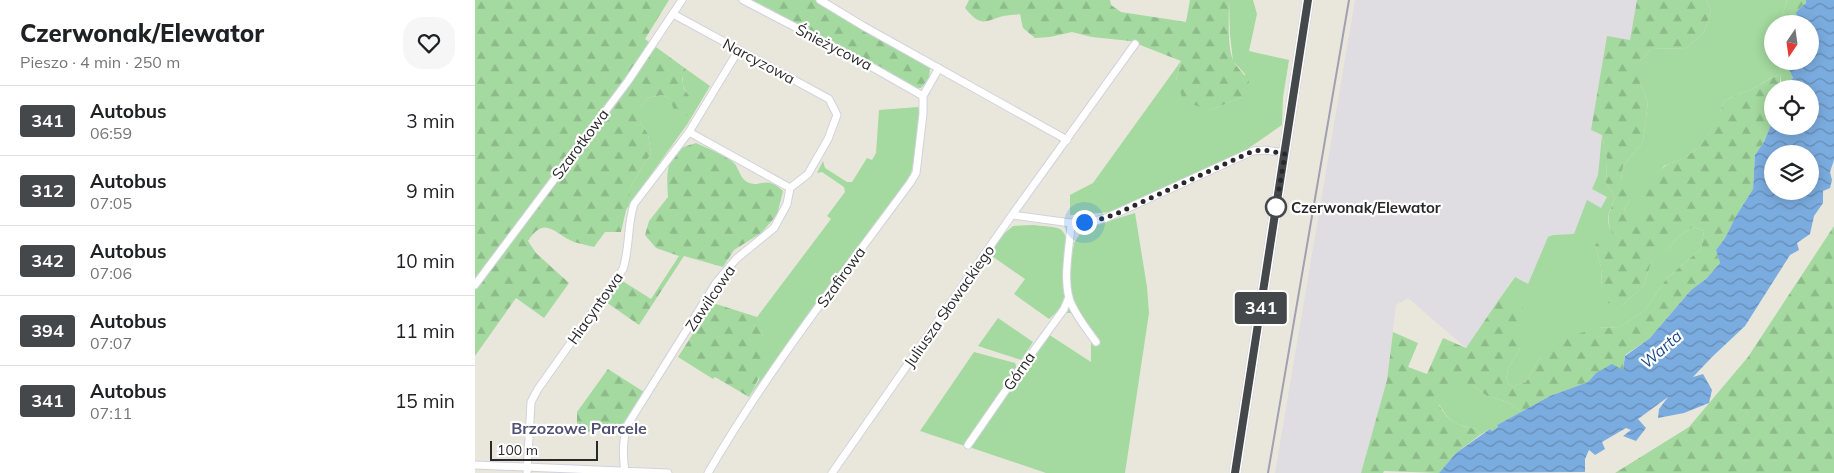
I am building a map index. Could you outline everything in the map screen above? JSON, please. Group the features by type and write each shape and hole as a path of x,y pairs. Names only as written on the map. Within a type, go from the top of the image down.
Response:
{"main road":[{"path":"1235,473 1308,0"}],"street":[{"name":"Szarotkowa","path":"475,285 628,80 682,0"},
{"name":"Śnieżycowa","path":"743,0 872,67 923,96"},
{"path":"820,0 1067,140"},
{"name":"Narcyzowa","path":"673,14 829,99 837,115 828,139 808,174 790,188"},
{"name":"Juliusza Słowackiego","path":"832,473 1012,215 1135,44"},
{"name":"Hiacyntowa","path":"527,470 531,402 534,395 623,269 627,258 631,215 634,204 689,132 695,119 738,51"},
{"name":"Szafirowa","path":"708,473 735,426 825,298 911,183 917,164 923,114 923,96 939,68"},
{"path":"689,132 790,188"},
{"path":"1012,215 1071,223 1095,221 1116,214 1253,151 1265,150 1285,154"},
{"name":"Zawilcowa","path":"625,472 623,457 624,434 628,424 717,283 736,258 774,228 787,204 790,188"},
{"path":"1071,223 1067,276 1069,297 1073,308 1096,342"},
{"name":"Górna","path":"968,445 1023,364 1064,309 1069,297"},
{"path":"475,465 527,470 667,473"}],"shaded area":[{"path":"1355,0 1637,0 1630,41 1607,37 1591,130 1602,135 1598,175 1592,189 1607,197 1601,208 1574,234 1548,237 1528,284 1514,277 1466,348 1408,298 1396,305 1387,380 1361,473 1275,473"}],"green space":[{"path":"475,0 669,0 645,39 686,69 682,79 684,89 690,97 693,109 686,116 674,110 670,99 662,95 648,98 640,107 640,122 648,134 651,153 632,184 621,232 605,232 594,247 574,242 549,228 539,229 534,233 528,241 536,253 569,283 544,318 516,298 475,356"},
{"path":"750,0 816,0 930,68 929,78 921,88 913,88"},
{"path":"969,0 1110,0 1111,5 1121,12 1186,22 1190,0 1229,0 1231,54 1234,63 1249,82 1242,97 1211,110 1184,102 1176,80 1181,61 1130,41 1092,37 1072,32 1035,38 1023,28 1020,14 986,21 979,20 965,8"},
{"path":"1229,0 1253,0 1257,14 1249,51 1289,60 1283,97 1282,125 1246,150 1113,212 1070,215 1070,195 1093,183 1181,61 1176,80 1211,110 1242,97 1245,74 1233,61"},
{"path":"1637,0 1706,0 1711,11 1704,32 1687,48 1651,49 1640,61 1640,82 1648,102 1643,142 1623,166 1621,180 1631,193 1624,210 1635,219 1640,210 1642,195 1651,181 1664,167 1693,152 1705,140 1718,117 1724,101 1764,82 1764,135 1767,135 1755,155 1753,189 1716,250 1720,263 1706,279 1691,290 1650,338 1625,355 1623,370 1596,373 1588,382 1550,396 1521,412 1508,402 1487,396 1473,386 1458,389 1446,397 1439,405 1446,416 1454,422 1477,429 1480,435 1456,453 1439,473 1384,471 1383,473 1361,473 1387,380 1393,332 1418,343 1408,367 1427,374 1443,338 1466,348 1498,301 1510,297 1523,301 1520,348 1508,369 1506,380 1512,387 1526,382 1540,358 1565,338 1597,328 1620,327 1644,311 1667,278 1701,249 1704,231 1693,227 1679,236 1669,248 1656,255 1644,285 1623,305 1608,303 1602,289 1601,267 1595,245 1603,237 1612,234 1609,219 1615,197 1606,183 1607,160 1602,135 1591,130 1607,36 1630,40"},
{"path":"1706,0 1787,0 1783,15 1764,15 1764,70 1789,70 1793,78 1790,80 1781,80 1780,75 1764,80 1754,88 1724,101 1717,122 1703,144 1686,157 1664,166 1650,183 1641,197 1641,210 1635,220 1624,210 1630,199 1621,180 1623,166 1643,142 1648,102 1640,82 1640,61 1651,49 1687,48 1704,32 1711,11"},
{"path":"1787,0 1806,0 1806,3 1796,12 1796,15 1783,15"},
{"path":"686,69 710,86 688,123 625,211 632,184 651,153 648,134 640,122 640,107 648,98 662,95 670,99 690,97 683,83"},
{"path":"1780,75 1780,80 1768,80 1771,78"},
{"path":"918,107 920,112 917,147 908,181 749,397 759,380 763,336 757,317 831,219 827,216 845,192 844,187 822,172 817,173 823,161 825,168 847,182 852,182 867,158 872,160 876,153 879,110"},
{"path":"1602,135 1607,160 1606,183 1615,197 1608,219 1612,234 1595,245 1601,267 1602,289 1623,305 1644,285 1656,254 1669,248 1679,236 1693,227 1704,231 1701,249 1667,278 1644,311 1620,327 1597,328 1540,358 1526,382 1512,387 1506,380 1508,369 1520,348 1498,301 1515,277 1528,284 1548,237 1574,234 1587,200 1601,208 1607,197 1592,189 1598,175"},
{"path":"696,143 731,160 736,165 742,178 747,182 752,184 772,183 783,191 777,215 761,233 734,250 723,267 684,256 639,325 606,302 621,280 651,299 679,256 656,248 645,235 649,221 668,197 667,185 670,161 677,151"},
{"path":"1135,213 1147,287 1149,313 1125,473 1046,473 969,447 1048,334 1091,362 1091,340 1074,313 1066,313 1071,289 1070,268 1074,243 1083,229"},
{"path":"1033,225 1060,229 1067,242 1069,265 1064,297 1060,308 1049,319 1014,294 1025,279 989,254 1000,237 1013,226"},
{"path":"1834,226 1834,473 1615,473 1689,427 1748,357"},
{"path":"713,303 757,317 764,340 765,358 760,376 749,397 715,377 713,379 678,357"},
{"path":"998,318 1033,342 1021,360 978,346"},
{"path":"974,352 1015,363 1017,368 965,446 920,431"},
{"path":"608,369 644,392 620,428 619,433 577,431 577,412"},
{"path":"1461,386 1473,386 1487,396 1508,402 1521,412 1497,425 1498,427 1492,431 1490,429 1480,435 1477,429 1459,425 1450,419 1439,404 1445,396"}],"water":[{"name":"Warta","path":"1806,0 1834,0 1834,160 1830,172 1832,180 1830,188 1823,191 1823,203 1814,216 1810,234 1797,243 1799,250 1790,255 1745,326 1693,377 1703,374 1712,390 1709,403 1684,413 1658,418 1659,409 1668,397 1638,419 1646,428 1636,441 1623,436 1631,430 1626,428 1602,442 1605,449 1595,455 1589,450 1585,459 1585,472 1439,473 1456,453 1490,429 1492,431 1498,427 1497,425 1550,396 1588,382 1596,373 1612,364 1623,370 1625,356 1650,338 1691,290 1706,279 1720,263 1716,250 1753,189 1755,155 1767,135 1819,135 1819,80 1791,80 1793,78 1789,70 1819,70 1819,15 1796,15 1796,12 1806,3"}],"railway":[{"path":"1268,473 1349,0"}],"bus line":[{"name":"341","path":"1235,473 1308,0"}],"place":[{"name":"Czerwonak/Elewator","path":"1276,207"}],"district":[{"name":"Brzozowe Parcele","path":"579,428"}],"route":[{"path":"1084,222 1095,221 1116,214 1253,151 1261,150 1285,154 1276,207"}]}
